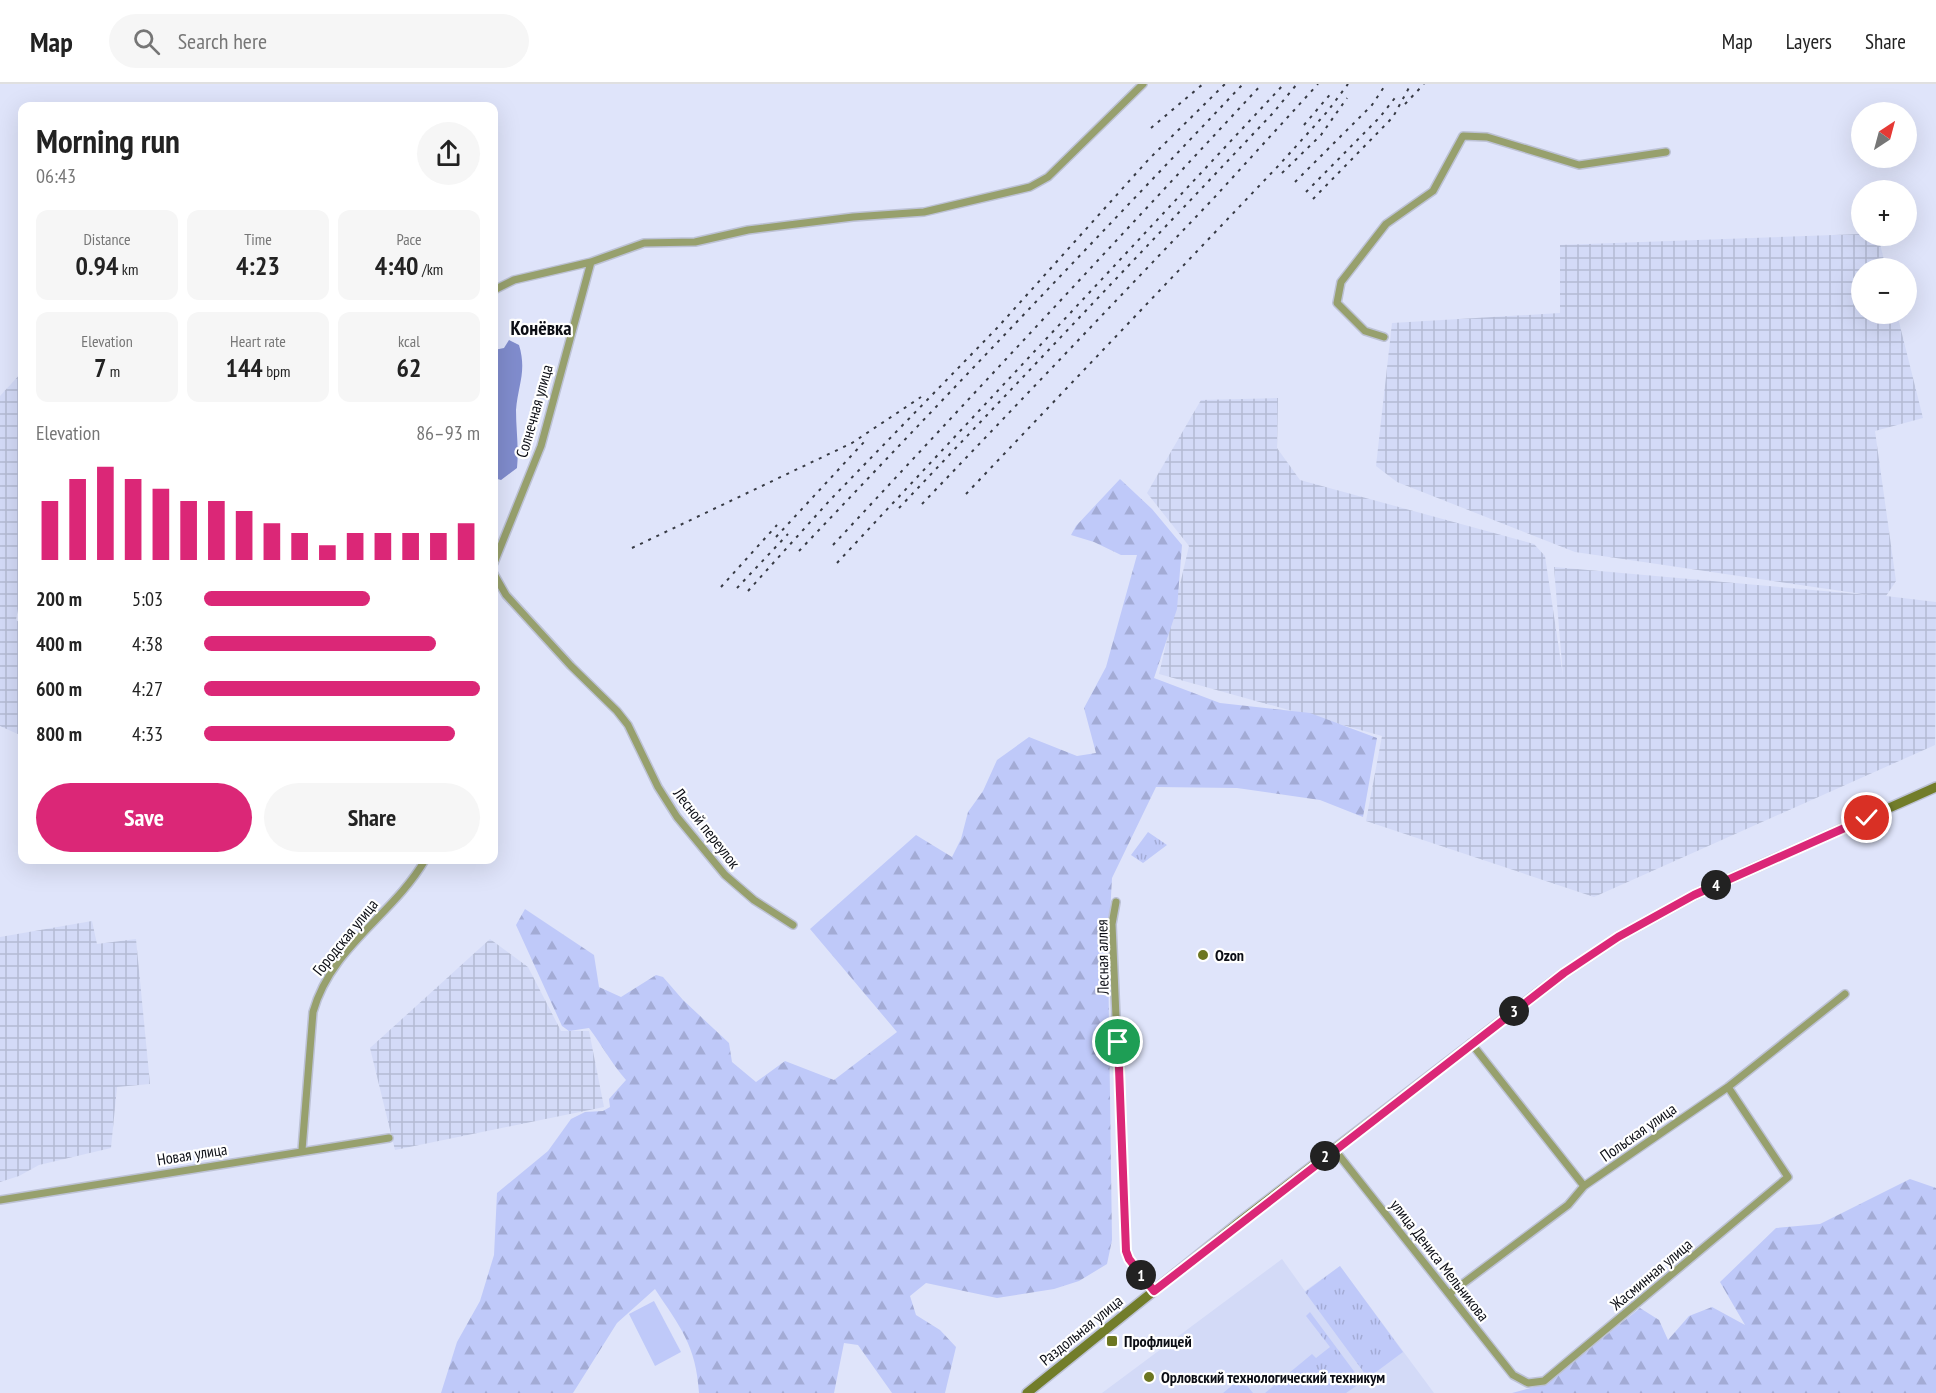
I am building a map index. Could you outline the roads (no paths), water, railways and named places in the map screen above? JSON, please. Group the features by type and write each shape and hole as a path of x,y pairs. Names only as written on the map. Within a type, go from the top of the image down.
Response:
{"main road":[{"name":"Раздольная улица","path":"1027,1393 1334,1149 1564,973 1671,908 1936,787"}],"street":[{"path":"498,288 514,280 591,262 650,242 694,242 748,230 853,217 924,212 1030,187 1048,177 1143,84"},
{"path":"1384,337 1365,332 1337,303 1341,282 1386,224 1433,191 1463,136 1487,137 1580,165 1666,152"},
{"name":"Солнечная улица","path":"498,553 541,446 591,262"},
{"name":"Лесной переулок","path":"498,581 506,595 534,622 571,666 605,697 628,725 658,787 725,876 793,925"},
{"name":"Городская улица","path":"302,1150 314,1012 319,990 361,933 396,896 422,864"},
{"name":"Лесная аллея","path":"1116,902 1112,924 1126,1251 1129,1259 1154,1291"},
{"name":"Польская улица","path":"1449,1294 1568,1204 1584,1186 1728,1087 1845,994"},
{"path":"1471,1043 1584,1186"},
{"name":"Жасминная улица","path":"1528,1383 1544,1381 1788,1177 1728,1087"},
{"name":"Новая улица","path":"0,1200 302,1150 389,1138"},
{"name":"улица Дениса Мельникова","path":"1334,1149 1513,1375 1528,1383"}],"railway":[{"path":"1151,128 1203,84"},
{"path":"748,591 831,499 998,327 1149,159 1225,84"},
{"path":"799,551 1243,84"},
{"path":"833,545 1262,84"},
{"path":"837,563 1284,84"},
{"path":"899,508 1273,113 1297,84"},
{"path":"922,504 1213,199 1318,84"},
{"path":"966,494 1280,164 1327,112 1348,84"},
{"path":"1295,182 1372,105 1386,84"},
{"path":"1313,199 1393,117 1411,84"},
{"path":"1405,104 1424,84"},
{"path":"1304,125 1333,91"},
{"path":"1306,192 1380,117 1398,94"},
{"path":"1282,173 1321,135 1347,98"},
{"path":"632,548 852,443 921,397"},
{"path":"776,537 864,442"},
{"path":"721,587 777,525"},
{"path":"737,588 788,534"}],"place":[{"name":"Ozon","path":"1203,955"},
{"name":"Профлицей","path":"1112,1341"},
{"name":"Орловский технологический техникум","path":"1149,1377"}],"district":[{"name":"Конёвка","path":"541,328"}]}
